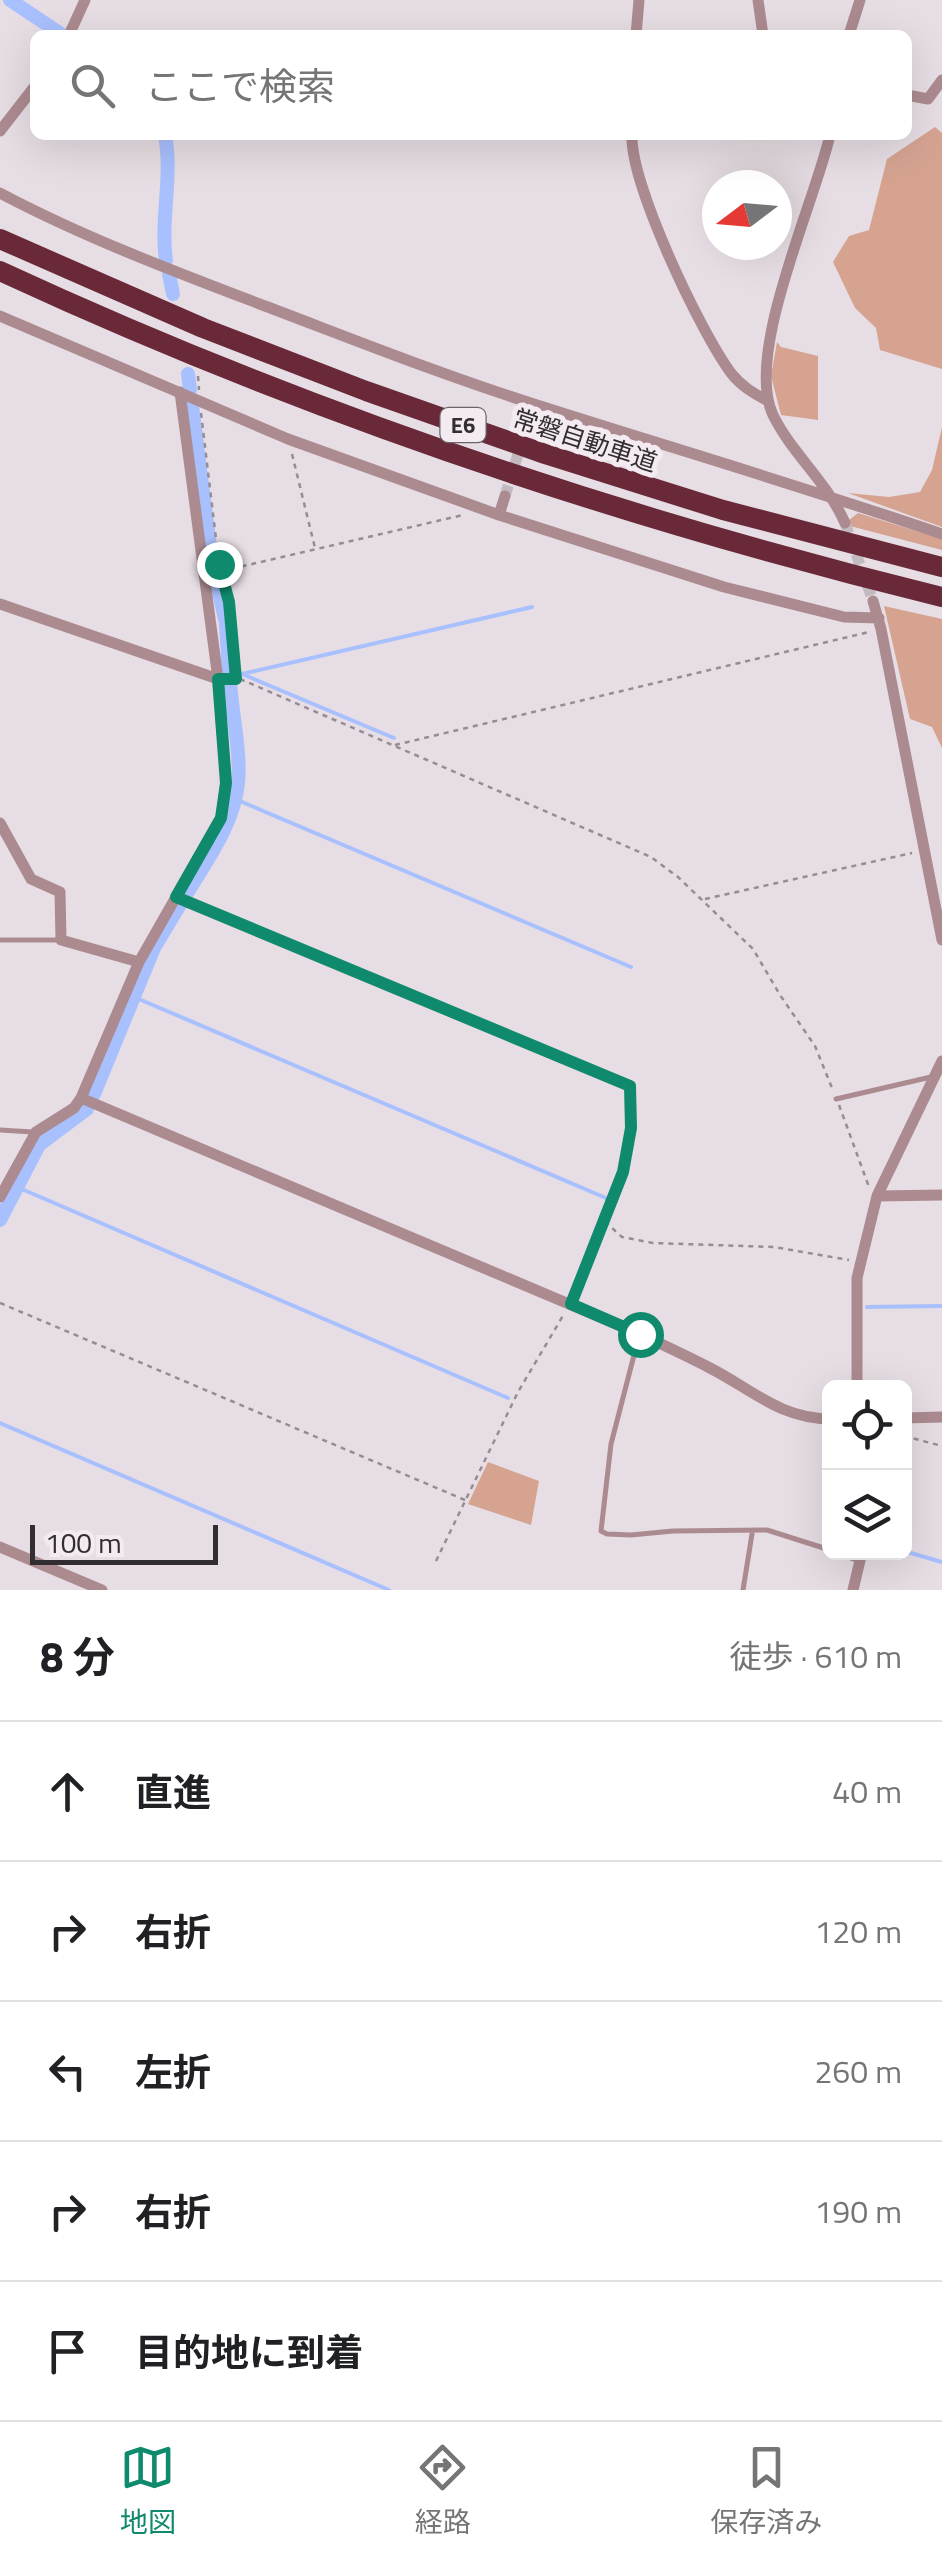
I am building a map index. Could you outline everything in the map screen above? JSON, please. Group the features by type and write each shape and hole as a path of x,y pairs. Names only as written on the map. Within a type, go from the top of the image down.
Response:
{"highway":[{"name":"常磐自動車道","path":"0,240 203,328 473,429 722,510 942,567"},
{"name":"E6","path":"0,270 196,357 536,482 716,538 942,597"}],"street":[{"path":"71,30 85,0"},
{"path":"636,30 639,0"},
{"path":"758,0 762,30"},
{"path":"851,30 860,0"},
{"path":"912,96 928,99 942,80"},
{"path":"0,131 30,92"},
{"path":"632,140 644,196 691,300 730,372 744,388 768,401"},
{"path":"829,140 822,173 799,232 766,362 768,401 780,426 833,496 845,523"},
{"path":"0,193 46,218 177,272 533,404 833,496 942,534"},
{"path":"0,316 288,439 499,515 724,587 880,623"},
{"path":"0,1197 36,1132 74,1108 81,1098 139,962 221,818 226,783 218,679 180,392"},
{"path":"528,422 533,404"},
{"path":"499,515 505,496"},
{"path":"873,601 942,940"},
{"path":"0,604 218,679"},
{"path":"0,824 31,879 60,892 60,940 139,962"},
{"path":"857,1380 856,1297 876,1196 942,1061"},
{"path":"81,1098 640,1334 712,1368 783,1411 822,1419"},
{"path":"876,1196 942,1195"},
{"path":"912,1418 942,1417"},
{"path":"0,1547 102,1590"},
{"path":"853,1590 861,1560"}],"lane":[{"path":"0,940 60,940"},
{"path":"836,1099 935,1076"},
{"path":"0,1130 36,1132"},
{"path":"640,1334 611,1444 601,1531 631,1535 767,1530 822,1548"},
{"path":"743,1590 752,1532"}],"path":[{"path":"200,400 236,679"},
{"path":"288,439 316,549"},
{"path":"221,571 485,510"},
{"path":"394,745 880,623"},
{"path":"218,679 236,679 651,858 704,900 754,949 814,1046 876,1196"},
{"path":"704,900 925,850"},
{"path":"176,897 630,1086 631,1128 623,1172 571,1304 518,1392 436,1561"},
{"path":"603,1220 622,1237 653,1243 774,1246 860,1262"},
{"path":"0,1303 464,1500"},
{"path":"912,1438 942,1446"}],"shaded area":[{"path":"935,127 942,133 942,369 880,350 876,328 855,308 833,262 849,236 869,230 887,159"},
{"path":"777,342 781,347 818,356 818,420 781,415 771,376"},
{"path":"942,427 942,527 848,493 889,497 920,492 932,470"},
{"path":"858,513 942,539 942,550 850,526 849,520"},
{"path":"884,606 942,619 942,748 932,727 910,719"},
{"path":"488,1462 539,1481 531,1525 468,1504"}],"waterway":[{"path":"10,0 55,30"},
{"path":"165,140 166,260"},
{"path":"169,274 173,294"},
{"path":"188,374 190,390"},
{"path":"192,406 212,563 226,623 229,675"},
{"path":"242,674 532,607"},
{"path":"242,674 394,738"},
{"path":"186,895 218,841 235,798 238,758 230,682"},
{"path":"235,799 631,967"},
{"path":"94,1094 154,948 181,903"},
{"path":"134,997 606,1198"},
{"path":"0,1220 39,1145 87,1109"},
{"path":"17,1187 508,1398"},
{"path":"867,1307 942,1306"},
{"path":"0,1423 389,1590"},
{"path":"912,1553 942,1562"}],"tunnel":[{"path":"505,496 528,422"},
{"path":"845,523 873,601"}],"route":[{"path":"219,564 229,602 236,679 218,679 226,783 221,818 176,897 630,1086 631,1128 623,1172 571,1304 640,1334"}]}
